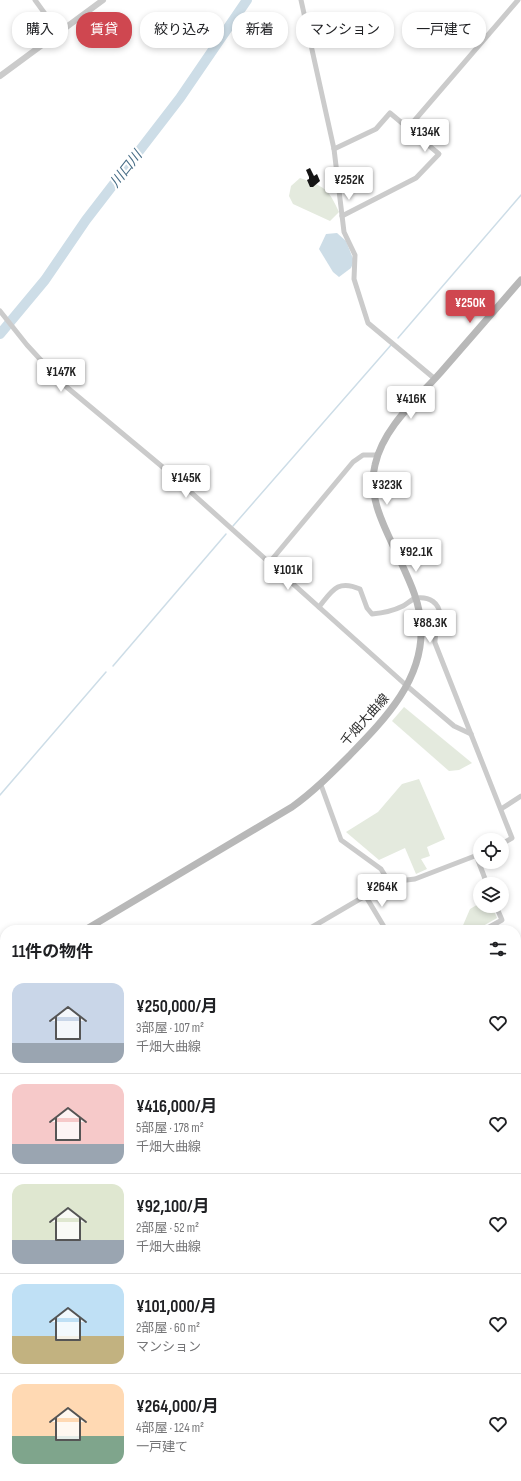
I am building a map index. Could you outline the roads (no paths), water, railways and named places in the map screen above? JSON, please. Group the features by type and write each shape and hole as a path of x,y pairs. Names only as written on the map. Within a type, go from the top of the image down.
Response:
{"main road":[{"name":"千畑大曲線","path":"93,925 292,808 320,785 381,723 396,704 407,686 416,660 421,637 420,613 416,598 383,525 376,503 373,480 378,455 395,425 521,281"}],"street":[{"path":"35,0 44,12"},
{"path":"68,26 103,0"},
{"path":"301,0 334,149 344,232 355,255 354,279 368,323 434,379"},
{"path":"408,128 518,0"},
{"path":"0,76 38,48"},
{"path":"334,149 376,129 390,113 439,154 416,178 342,216"},
{"path":"0,311 27,345 63,384 165,470 407,686 454,726 471,734"},
{"path":"269,563 353,462 363,456 378,455"},
{"path":"319,607 335,587 340,585 352,585 360,589 367,608 372,614 384,613 403,606 416,598 431,600 436,603 440,609 441,617 434,634 435,643 512,838 509,840"},
{"path":"320,785 341,840 382,869 389,882"},
{"path":"501,809 521,796"},
{"path":"315,925 389,882 415,879 473,856"},
{"path":"365,895 383,925"},
{"path":"493,925 502,920 499,913"}],"waterway":[{"name":"川口川","path":"0,334 45,280 86,220 180,98 247,0"},
{"path":"398,338 521,195"},
{"path":"233,526 391,345"},
{"path":"113,666 226,534"},
{"path":"0,795 106,672"}]}
